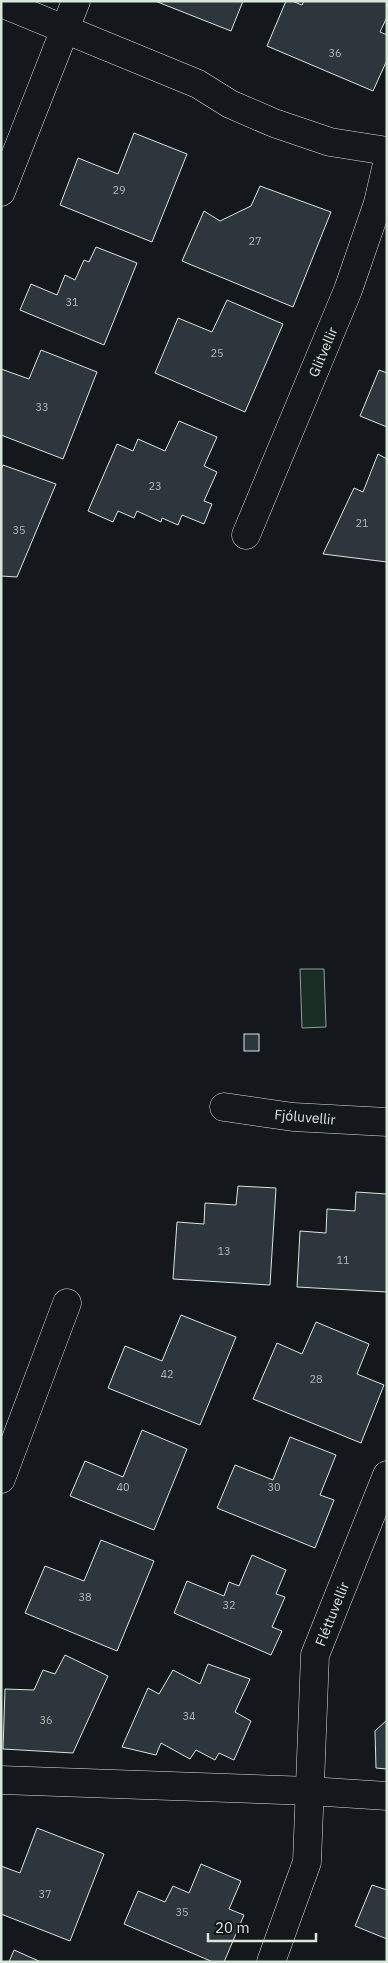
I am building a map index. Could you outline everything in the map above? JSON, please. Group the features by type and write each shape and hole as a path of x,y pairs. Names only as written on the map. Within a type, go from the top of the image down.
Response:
{"street":[{"path":"1,192 76,1"},
{"path":"1,3 198,84 230,104 274,123 330,142 387,151"},
{"name":"Glitvellir","path":"246,535 348,290 378,203 387,164"},
{"name":"Fjóluvellir","path":"224,1107 293,1117 387,1122"},
{"path":"1,1479 67,1303"},
{"name":"Fléttuvellir","path":"271,1962 307,1862 315,1655 387,1475"},
{"path":"1,1780 310,1791 387,1796"}],"green space":[{"path":"300,969 324,969 326,1027 302,1028"}],"building":[{"path":"155,1 243,1 231,31"},
{"path":"286,1 302,5 304,1 387,1 387,17 380,32 387,35 387,60 373,91 267,46"},
{"path":"134,133 187,154 152,242 60,205 78,158 118,174"},
{"path":"260,186 331,212 293,307 182,261 204,211 220,221 251,206"},
{"path":"96,247 137,263 104,345 20,310 31,284 57,295 65,275 75,280 84,260 89,262"},
{"path":"227,300 283,324 245,412 155,373 178,318 212,332"},
{"path":"41,350 97,372 63,459 1,435 1,369 29,379"},
{"path":"379,370 387,373 387,427 360,416"},
{"path":"179,421 217,437 204,466 217,472 204,501 212,504 204,524 182,515 178,525 162,518 161,522 137,511 134,518 118,511 113,522 88,511 117,444 133,451 138,439 165,451"},
{"path":"378,454 387,459 387,562 323,554 354,488 363,492"},
{"path":"3,465 56,484 17,577 1,576 1,469"},
{"path":"244,1034 259,1034 259,1051 244,1051"},
{"path":"238,1186 276,1188 270,1285 173,1279 177,1222 204,1224 205,1203 236,1205"},
{"path":"356,1192 387,1194 387,1292 297,1287 300,1231 326,1233 327,1209 355,1211"},
{"path":"181,1315 236,1337 200,1425 108,1388 125,1346 162,1361"},
{"path":"316,1322 369,1344 357,1374 384,1385 361,1443 253,1399 277,1343 302,1354"},
{"path":"142,1430 187,1449 154,1530 70,1496 85,1461 123,1477"},
{"path":"290,1437 336,1455 320,1495 334,1500 315,1548 217,1508 235,1465 273,1480"},
{"path":"101,1540 154,1561 117,1651 25,1613 45,1566 84,1581"},
{"path":"252,1555 286,1570 276,1594 285,1597 272,1627 282,1631 271,1655 174,1613 187,1581 224,1596 229,1582 239,1586"},
{"path":"65,1655 108,1676 73,1753 3,1749 5,1689 34,1690 43,1670 55,1674"},
{"path":"208,1664 250,1679 235,1712 251,1721 234,1760 219,1753 215,1760 196,1750 190,1759 161,1743 156,1755 122,1747 148,1688 159,1694 173,1670 200,1684"},
{"path":"387,1720 387,1769 376,1768 375,1731"},
{"path":"37,1828 104,1854 70,1941 1,1914 1,1866 20,1873"},
{"path":"201,1864 241,1881 229,1909 244,1915 224,1962 213,1962 124,1924 138,1891 165,1902 173,1886 189,1893"},
{"path":"372,1885 387,1890 387,1939 355,1926"},
{"path":"14,1950 41,1962 9,1962"}]}
